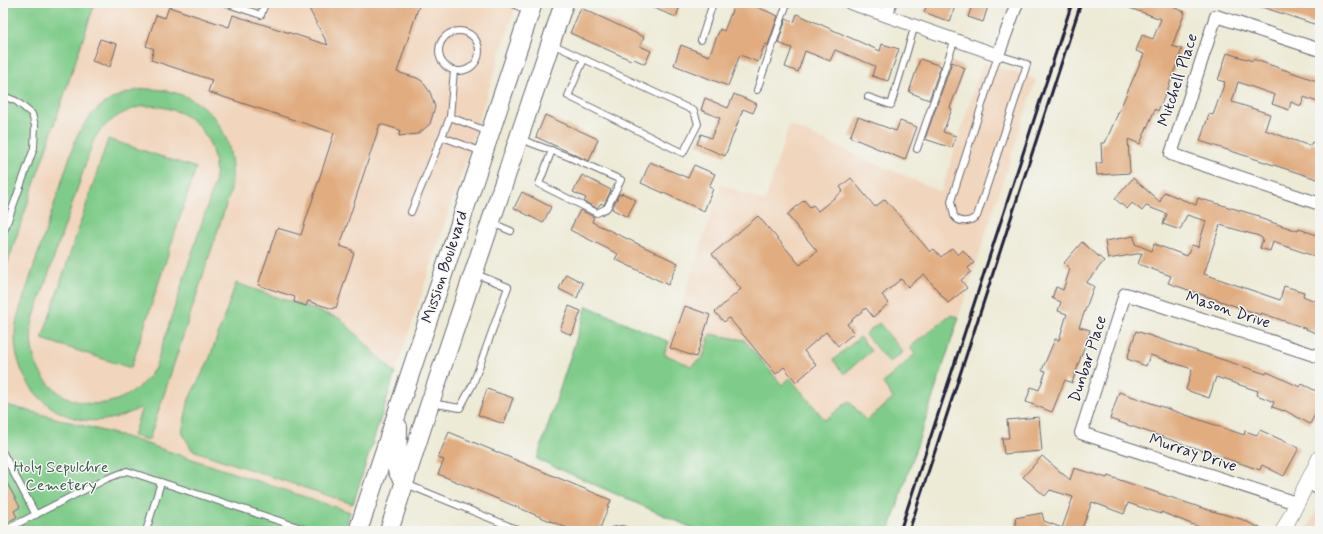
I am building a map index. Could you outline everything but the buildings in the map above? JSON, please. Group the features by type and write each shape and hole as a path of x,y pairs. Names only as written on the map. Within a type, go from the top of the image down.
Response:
{"main road":[{"name":"Mission Boulevard","path":"389,531 430,403 564,3"},
{"path":"531,7 558,21"},
{"name":"Mission Boulevard","path":"358,531 398,406 531,7"},
{"path":"398,406 397,470 404,483"}],"street":[{"path":"850,3 998,55 1017,3"},
{"path":"887,16 890,3"},
{"name":"Mitchell Place","path":"1320,50 1216,16 1171,154 1320,204"},
{"name":"Mason Drive","path":"1125,294 1320,357"},
{"name":"Dunbar Place","path":"1081,433 1125,294"},
{"name":"Murray Drive","path":"1081,433 1296,503"},
{"path":"1283,531 1320,457"}],"lane":[{"path":"227,4 261,15 265,3"},
{"path":"511,3 531,7"},
{"path":"701,40 713,3"},
{"path":"757,90 787,3"},
{"path":"868,97 891,104 915,25"},
{"path":"464,31 477,43 478,56 472,66 466,69 454,70 448,67 440,56 441,43 450,33 464,31"},
{"path":"917,149 955,39"},
{"path":"550,43 584,59 694,111 698,124 683,153 568,96 584,59"},
{"path":"998,55 1027,64 977,216 970,221 960,221 954,216 951,201 998,55"},
{"path":"411,212 450,117 454,70"},
{"path":"3,96 16,101 32,114 35,126 34,148 3,234"},
{"path":"450,117 489,132"},
{"path":"443,137 482,152"},
{"path":"519,138 552,150 620,180 607,208 597,213 539,184 552,150"},
{"path":"490,222 511,231"},
{"path":"430,403 460,408 473,384 508,287 473,274"},
{"path":"3,453 36,515"},
{"path":"3,531 106,479 127,471 310,531"},
{"path":"146,531 161,482"},
{"path":"404,483 519,531"},
{"path":"1306,484 1320,493"},
{"path":"612,531 622,529 627,531"}],"shaded area":[{"path":"95,3 517,3 350,512 129,438 3,404 3,277"},
{"path":"983,62 1036,80 889,531 699,531 537,459 587,306 669,342 721,184 765,202 789,125 941,192"},
{"path":"1320,504 1320,531 1306,531"}],"green space":[{"path":"3,3 95,3 3,277"},
{"path":"144,89 166,91 184,96 200,105 213,117 223,132 229,149 232,169 231,190 149,440 133,436 142,407 107,420 92,421 67,415 51,407 38,396 20,367 16,350 15,332 18,315 76,138 89,119 103,104 121,95","holes":["142,106 174,110 198,125 206,136 212,150 215,165 215,182 155,368 137,389 115,400 93,404 72,400 53,388 40,371 32,348 33,320 94,139 109,122 127,111"]},
{"path":"108,139 196,168 131,368 42,339"},
{"path":"236,283 341,319 395,373 353,504 192,450 182,432 189,399 209,360"},
{"path":"587,306 669,342 664,354 691,366 703,357 710,334 744,340 782,385 790,378 825,420 849,401 866,421 893,398 883,383 915,354 910,347 950,315 959,317 889,531 699,531 537,459"},
{"path":"879,323 903,352 889,363 865,334"},
{"path":"860,337 871,351 844,374 833,360"},
{"name":"Holy Sepulchre Cemetery","path":"3,404 129,438 350,512 344,531 3,531"}],"railway":[{"path":"900,531 1072,3"},
{"path":"909,531 1081,3"}]}
